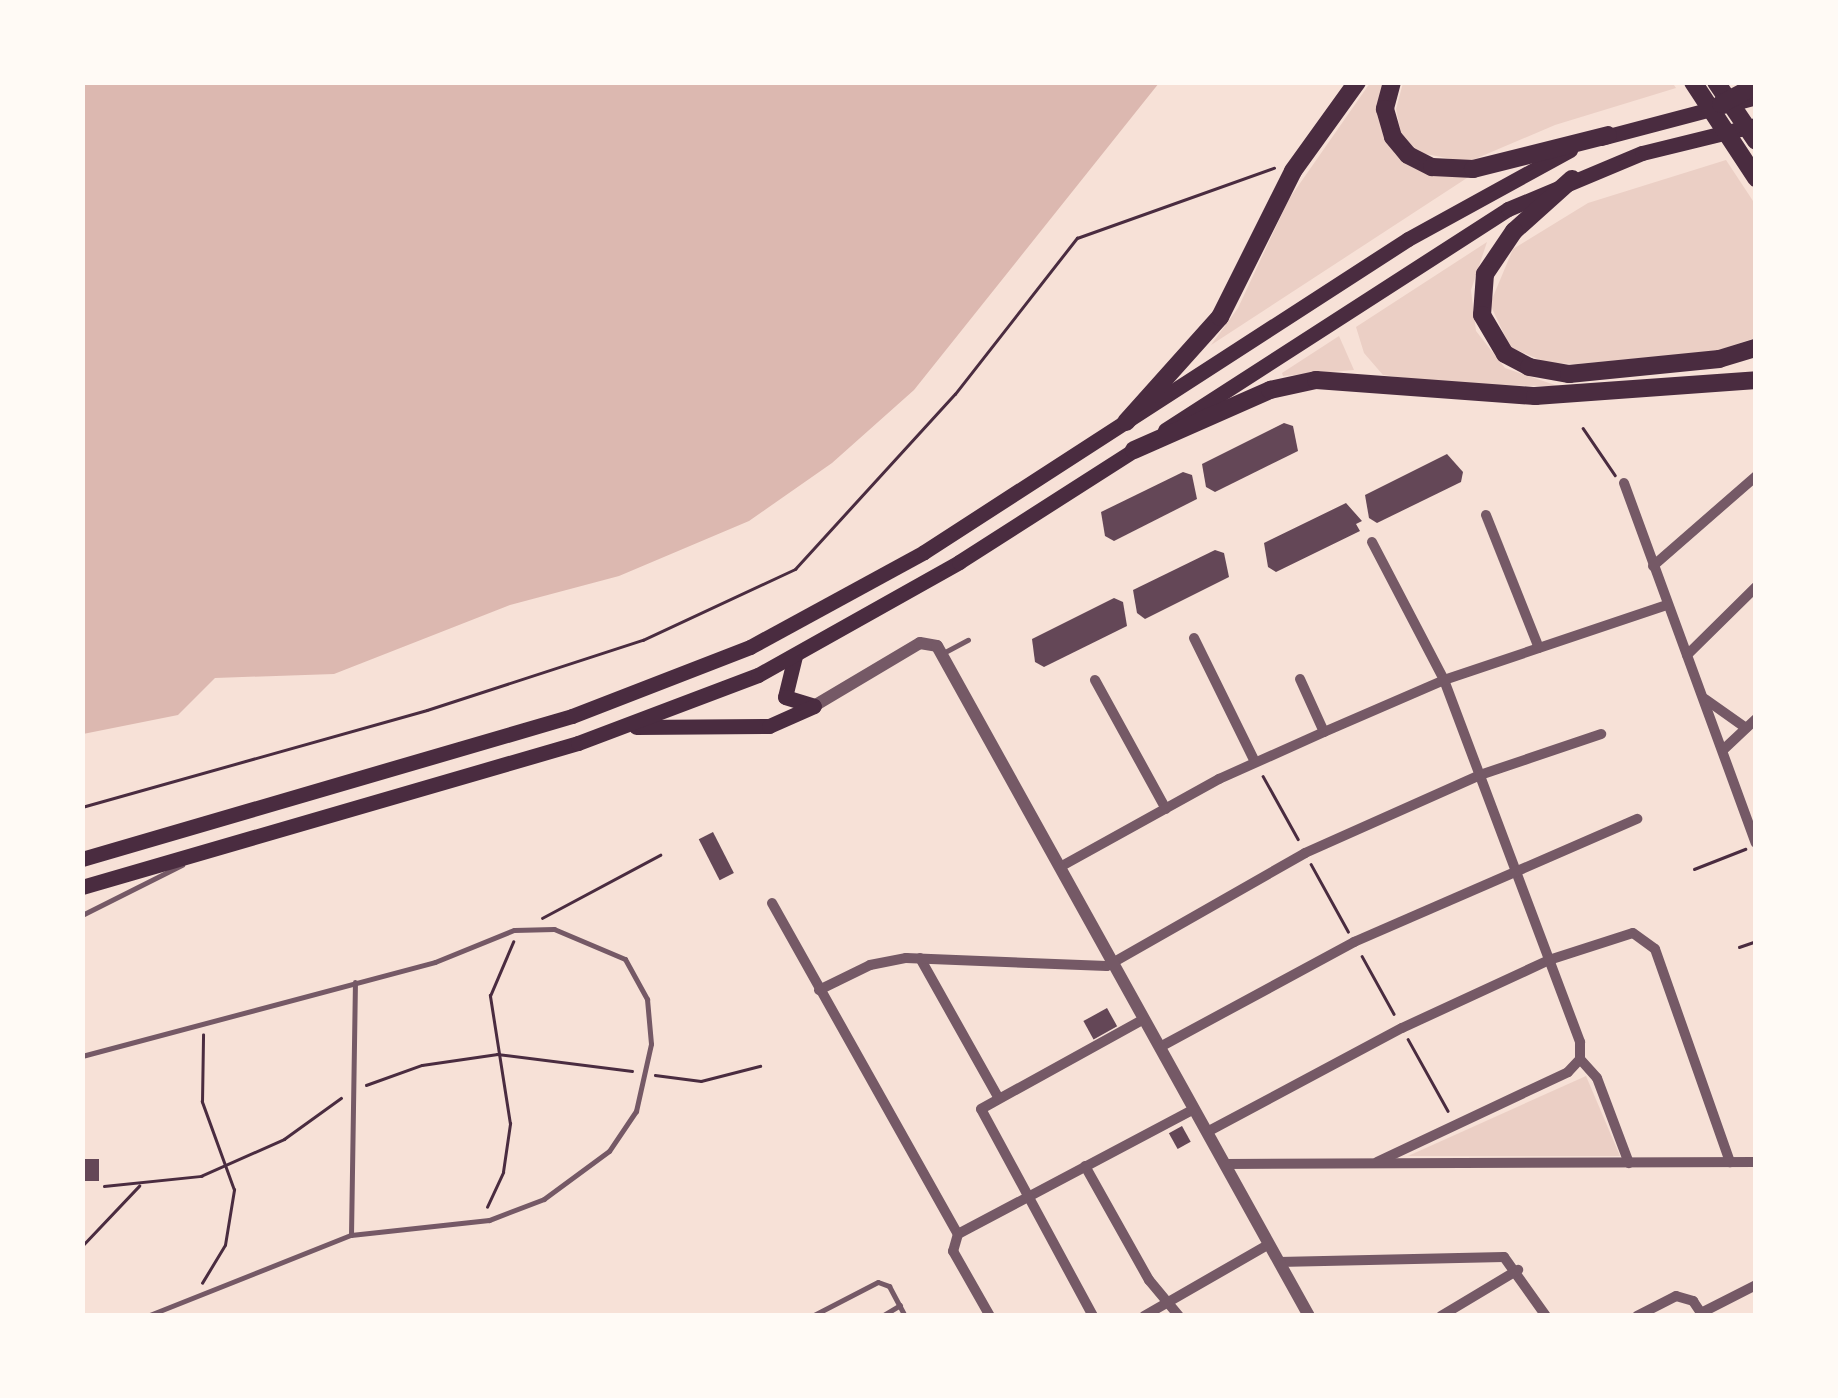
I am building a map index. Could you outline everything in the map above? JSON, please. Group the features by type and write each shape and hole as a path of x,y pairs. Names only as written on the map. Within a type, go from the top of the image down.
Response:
{"highway":[{"path":"1126,422 1220,317 1293,171 1357,82"},
{"path":"1392,82 1385,109 1393,138 1408,156 1432,167 1473,169 1608,135"},
{"path":"1692,82 1753,174"},
{"path":"1716,82 1751,131"},
{"path":"1721,104 1756,86"},
{"path":"1572,179 1514,231 1485,274 1482,315 1505,354 1529,368 1569,374 1718,360 1756,348"},
{"path":"1134,450 1270,390 1316,380 1520,396 1756,380"}],"main road":[{"path":"82,859 572,716 704,668 924,552 1452,212 1608,135 1756,97"},
{"path":"82,887 622,726 795,656 1134,450 1431,255 1572,179 1751,131"},
{"path":"795,656 786,696 814,706"},
{"path":"622,726 769,726 814,706"}],"street":[{"path":"1653,566 1756,476"},
{"path":"1624,483 1756,844"},
{"path":"1486,516 1539,648"},
{"path":"1372,542 1444,680 1580,1042 1580,1059 1597,1078 1629,1164"},
{"path":"1687,655 1756,587"},
{"path":"1060,867 1255,762 1444,680 1667,605"},
{"path":"1194,638 1255,762"},
{"path":"814,706 929,641 942,654 1309,1316"},
{"path":"1300,679 1324,732"},
{"path":"1095,680 1166,809"},
{"path":"1704,698 1751,723 1724,749"},
{"path":"819,990 870,965 920,958 1092,969 1114,963 1305,853 1480,775 1601,734"},
{"path":"1160,1048 1354,942 1514,867 1637,819"},
{"path":"772,903 958,1234"},
{"path":"1207,1132 1402,1028 1549,960 1633,933 1649,939 1662,966 1730,1162"},
{"path":"920,958 998,1096"},
{"path":"1093,1316 980,1116 982,1106 998,1096 1144,1019"},
{"path":"1368,1164 1568,1072 1580,1059"},
{"path":"990,1316 953,1251 958,1234 1194,1109"},
{"path":"1225,1164 1756,1162"},
{"path":"1086,1166 1167,1303 1180,1316"},
{"path":"1144,1316 1269,1244"},
{"path":"1279,1262 1499,1256 1517,1267 1546,1316"},
{"path":"1442,1316 1517,1267"},
{"path":"1637,1316 1676,1296 1693,1300 1702,1314 1756,1285"}],"lane":[{"path":"942,654 968,640"},
{"path":"82,916 214,849"},
{"path":"82,1056 435,962 525,928 578,936 625,959 647,998 646,1074 630,1122 590,1169 544,1199 473,1223 351,1234 198,1291 146,1316"},
{"path":"351,1234 355,982"},
{"path":"812,1316 866,1285 889,1286 906,1316"},
{"path":"882,1316 900,1305"}],"path":[{"path":"82,807 427,710 643,640 796,570 955,394 1077,238 1275,168"},
{"path":"1582,428 1592,449 1624,483"},
{"path":"1694,869 1756,844"},
{"path":"473,1223 494,1194 508,1146 510,1102 490,1012 494,980 525,928 660,856"},
{"path":"1738,947 1756,941"},
{"path":"198,1291 230,1229 234,1190 202,1102 206,1024"},
{"path":"104,1186 140,1185 227,1165 284,1139 354,1090 422,1065 497,1054 700,1081 760,1066"},
{"path":"82,1246 140,1185"}],"shaded area":[{"path":"1672,82 1676,88 1555,125 1468,162 1415,152 1401,133 1396,109 1403,83"},
{"path":"82,83 1159,83 914,390 832,463 749,521 619,576 510,605 334,674 215,678 178,715 83,734"},
{"path":"1370,83 1384,83 1385,137 1395,154 1433,175 1470,176 1211,345 1238,308 1289,199"},
{"path":"1726,160 1755,204 1755,338 1716,351 1577,364 1547,363 1510,347 1490,304 1513,249 1588,203"},
{"path":"1487,242 1471,290 1476,331 1505,368 1558,386 1459,385 1383,375 1364,353 1356,327"},
{"path":"1339,336 1354,370 1283,376 1282,373"},
{"path":"1586,1076 1620,1156 1408,1156"}],"building":[{"path":"1284,423 1293,426 1298,451 1215,492 1206,487 1202,464"},
{"path":"1447,454 1463,472 1461,482 1377,523 1369,518 1365,495"},
{"path":"1183,472 1192,475 1197,499 1114,541 1105,536 1101,512"},
{"path":"1346,503 1362,521 1356,524 1360,531 1276,572 1268,567 1264,543"},
{"path":"1215,550 1224,553 1229,577 1145,619 1137,613 1133,590"},
{"path":"1114,598 1123,602 1127,626 1044,667 1035,662 1032,639"},
{"path":"713,832 734,873 720,880 699,839"},
{"path":"1107,1008 1117,1026 1094,1039 1083,1021"},
{"path":"1182,1126 1191,1142 1178,1149 1169,1133"},
{"path":"82,1159 99,1159 99,1181 82,1181"}]}
